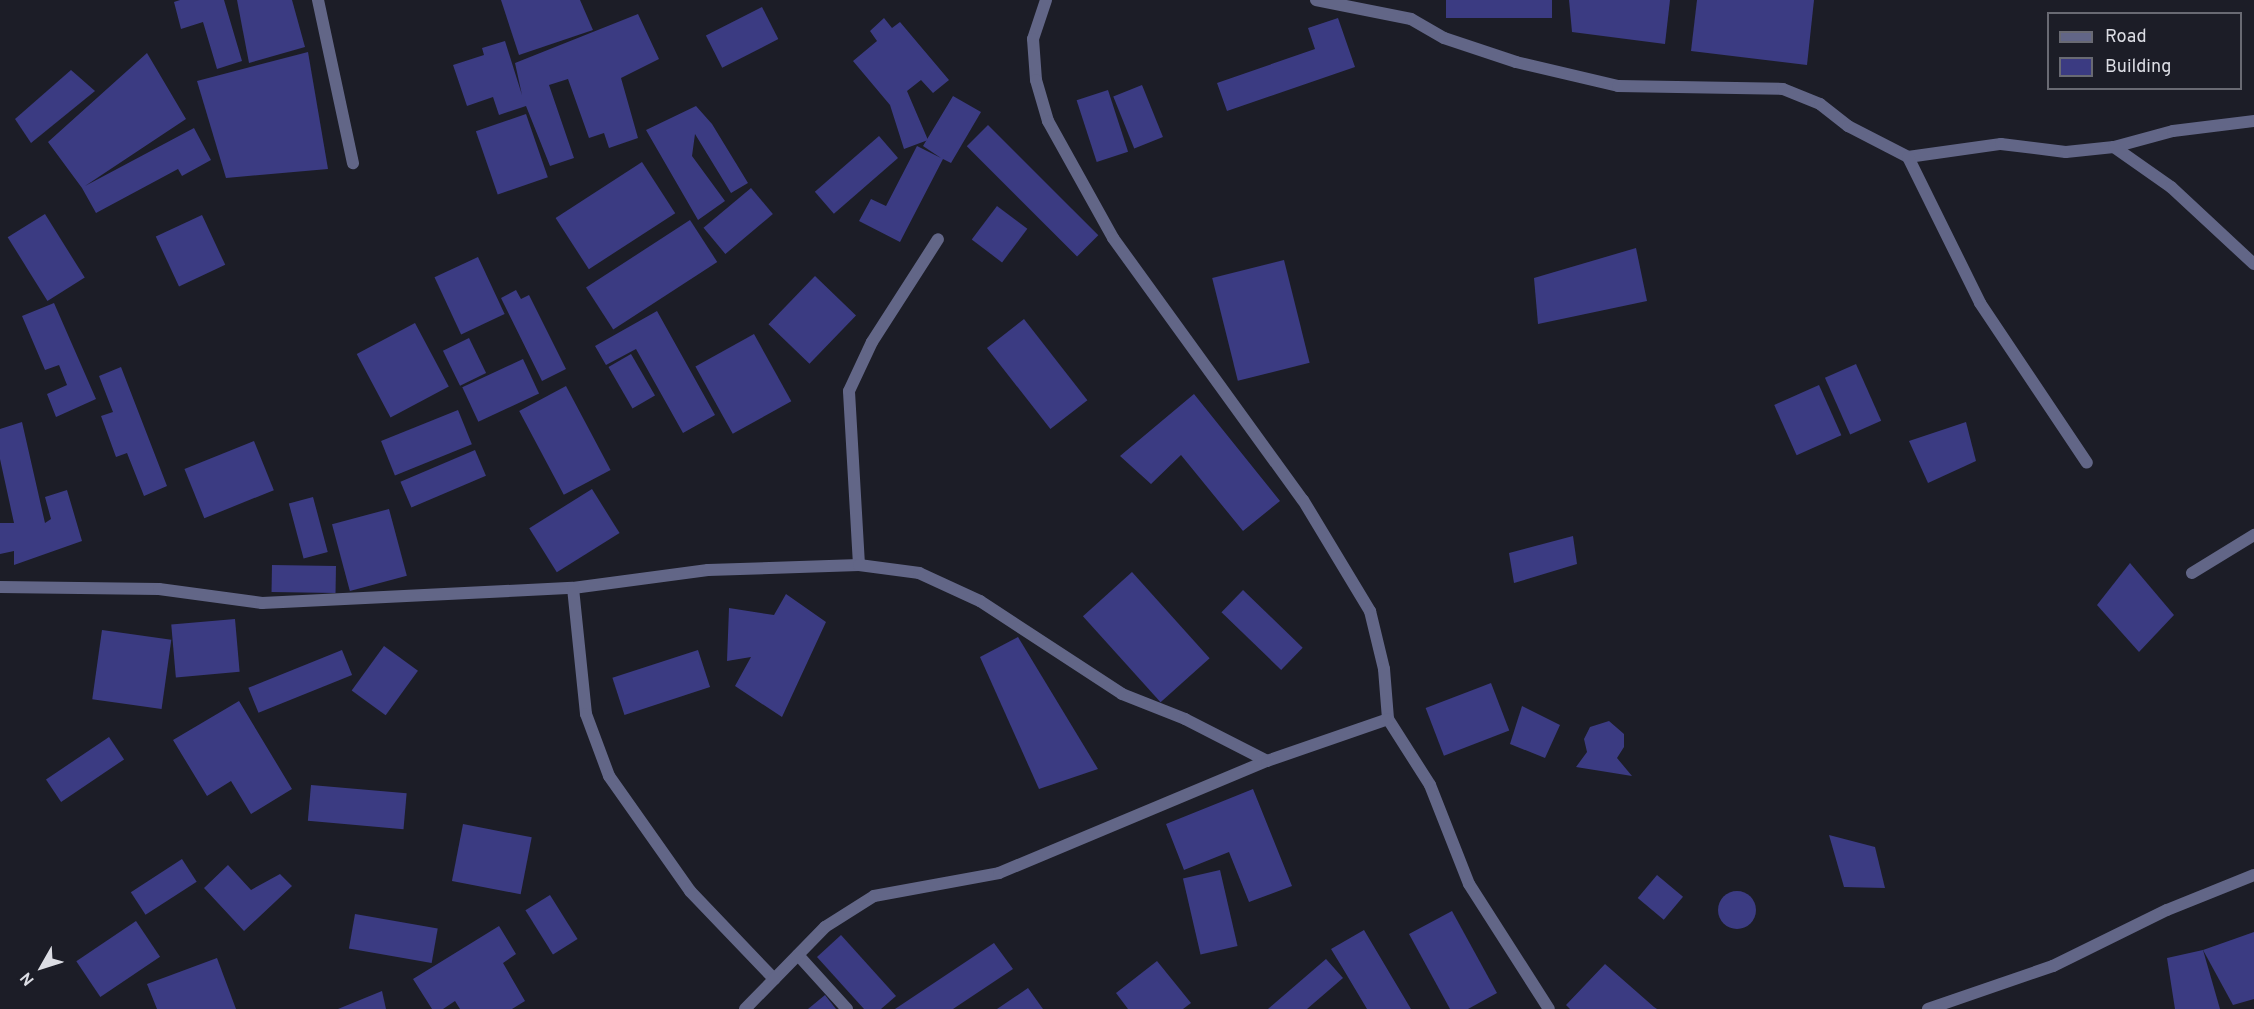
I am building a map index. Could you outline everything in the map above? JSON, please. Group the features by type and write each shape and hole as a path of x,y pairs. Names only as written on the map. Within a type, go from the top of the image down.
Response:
{"street":[{"path":"318,0 353,163"},
{"path":"1046,0 1033,39 1036,80 1048,121 1113,238 1304,500 1370,611 1384,669 1388,719 1430,785 1469,884 1549,1009"},
{"path":"1316,0 1411,20 1444,38 1516,62 1618,86 1783,89 1820,104 1848,126 1908,157 2001,144 2066,152 2114,147 2173,131 2254,121"},
{"path":"2114,147 2171,187 2254,264"},
{"path":"1908,157 1980,303 2087,463"},
{"path":"859,565 849,391 872,342 938,239"},
{"path":"2192,573 2254,535"},
{"path":"0,587 159,589 262,603 573,588 708,570 859,565 919,573 980,601 1122,694 1185,719 1267,762"},
{"path":"573,588 586,714 609,776 684,883 774,979"},
{"path":"745,1009 825,927 874,896 999,873 1267,762 1388,719"},
{"path":"1928,1009 2053,966 2168,910 2254,875"},
{"path":"798,955 847,1009"}],"building":[{"path":"224,0 242,61 217,69 203,22 181,29 174,2"},
{"path":"237,0 292,0 305,47 249,63"},
{"path":"501,0 580,0 593,30 519,55"},
{"path":"1446,0 1552,0 1552,18 1446,18"},
{"path":"1569,0 1670,0 1665,44 1572,32"},
{"path":"1697,0 1814,0 1807,65 1691,51"},
{"path":"762,7 778,39 722,68 706,36"},
{"path":"638,14 659,59 621,78 638,138 609,148 604,133 589,138 568,79 549,85 574,158 550,166 526,106 499,115 493,97 467,106 453,65 484,55 482,48 505,41 522,95 515,63"},
{"path":"884,18 892,28 900,22 949,80 933,93 921,80 907,91 928,140 904,149 890,105 853,61 877,41 870,31"},
{"path":"1338,18 1355,67 1227,111 1217,83 1315,49 1308,28"},
{"path":"308,52 328,169 226,178 197,81"},
{"path":"147,53 186,119 85,186 194,128 211,160 182,176 178,169 96,213 82,188 48,142"},
{"path":"71,70 95,91 31,143 15,119"},
{"path":"1142,85 1163,137 1134,149 1113,97"},
{"path":"1108,90 1128,152 1097,162 1077,100"},
{"path":"953,96 981,112 951,163 943,159 900,242 859,221 871,199 886,206 917,146 941,158 923,146"},
{"path":"696,106 712,124 748,183 731,193 695,134 692,156 725,201 698,220 646,130"},
{"path":"526,114 548,177 498,195 476,131"},
{"path":"988,125 1098,235 1077,257 967,146"},
{"path":"879,136 898,158 834,214 815,192"},
{"path":"642,162 675,213 589,269 556,218"},
{"path":"751,188 773,214 725,254 704,228"},
{"path":"997,206 1027,229 1002,262 972,240"},
{"path":"45,214 85,278 47,301 8,237"},
{"path":"202,215 225,265 179,286 156,237"},
{"path":"690,220 717,262 613,329 586,288"},
{"path":"1636,248 1647,301 1538,324 1534,278"},
{"path":"478,257 505,314 461,334 434,277"},
{"path":"1284,260 1310,363 1238,381 1212,278"},
{"path":"815,276 856,316 809,364 768,324"},
{"path":"516,290 521,299 529,295 566,369 542,381 501,298"},
{"path":"54,303 96,399 56,417 47,394 67,385 59,365 45,370 22,316"},
{"path":"657,311 715,415 683,433 636,349 606,365 595,346"},
{"path":"1024,319 1087,400 1050,429 987,348"},
{"path":"415,323 449,387 391,418 357,354"},
{"path":"754,334 791,401 733,434 695,366"},
{"path":"469,338 486,373 460,386 443,351"},
{"path":"631,354 655,396 632,409 608,367"},
{"path":"523,359 539,393 478,422 462,387"},
{"path":"1856,364 1881,421 1850,434 1825,378"},
{"path":"121,367 167,486 144,496 127,453 116,457 101,416 113,412 99,376"},
{"path":"1819,385 1841,435 1797,455 1774,405"},
{"path":"566,386 611,470 564,495 519,411"},
{"path":"1194,394 1280,501 1243,531 1181,455 1151,484 1120,456"},
{"path":"458,410 472,444 395,475 381,441"},
{"path":"22,422 45,523 51,519 45,497 67,490 82,541 14,565 14,551 0,554 0,523 14,523 0,459 0,429"},
{"path":"1966,422 1976,461 1928,483 1909,441"},
{"path":"254,441 274,490 204,518 184,469"},
{"path":"475,450 486,476 411,507 400,482"},
{"path":"592,489 620,533 557,572 529,528"},
{"path":"313,497 328,552 304,559 289,503"},
{"path":"389,509 407,576 350,591 332,524"},
{"path":"1573,536 1577,564 1514,583 1509,553"},
{"path":"2130,563 2174,615 2139,652 2097,605"},
{"path":"272,565 336,566 336,593 272,592"},
{"path":"1132,572 1210,658 1161,702 1083,616"},
{"path":"1243,590 1303,648 1281,670 1221,612"},
{"path":"786,594 826,622 782,717 735,686 751,657 727,661 729,608 774,615"},
{"path":"235,619 240,672 176,677 171,625"},
{"path":"102,630 171,640 162,709 92,699"},
{"path":"1018,637 1098,769 1039,789 980,657"},
{"path":"384,646 418,671 386,715 352,690"},
{"path":"342,650 352,675 258,713 248,688"},
{"path":"698,650 710,687 624,715 612,678"},
{"path":"1491,683 1509,731 1444,756 1426,708"},
{"path":"239,701 292,789 251,814 231,781 207,796 173,740"},
{"path":"1522,706 1560,725 1545,758 1510,744"},
{"path":"1609,721 1624,734 1624,747 1617,758 1632,776 1576,767 1587,752 1584,739 1590,727"},
{"path":"109,737 124,759 61,802 46,779"},
{"path":"311,785 407,793 403,829 308,821"},
{"path":"1253,789 1292,886 1249,902 1229,852 1184,870 1166,824"},
{"path":"463,824 532,837 521,894 452,881"},
{"path":"1829,835 1875,847 1885,888 1844,887"},
{"path":"182,859 197,882 146,915 131,892"},
{"path":"228,865 251,890 280,874 292,886 244,931 204,888"},
{"path":"1220,870 1238,946 1201,955 1183,879"},
{"path":"1657,875 1683,897 1664,920 1638,898"},
{"path":"1737,891 1750,897 1756,910 1750,923 1737,929 1724,923 1718,910 1724,897"},
{"path":"550,895 578,939 553,954 525,910"},
{"path":"1452,911 1497,993 1468,1009 1450,1009 1409,934"},
{"path":"355,914 438,929 432,963 349,948"},
{"path":"136,921 160,957 100,997 76,961"},
{"path":"499,926 516,954 503,963 525,1001 512,1009 460,1009 455,1001 443,1009 432,1009 413,979"},
{"path":"1364,930 1411,1009 1367,1009 1331,949"},
{"path":"2254,932 2254,999 2233,1005 2203,950"},
{"path":"841,935 896,996 881,1009 864,1009 817,957"},
{"path":"994,943 1013,969 953,1009 895,1009"},
{"path":"2203,950 2220,1009 2175,1009 2167,958"},
{"path":"217,958 236,1009 157,1009 147,984"},
{"path":"1326,959 1343,978 1307,1009 1268,1009"},
{"path":"1157,961 1191,1003 1183,1009 1128,1009 1116,993"},
{"path":"1605,964 1657,1009 1570,1009 1566,1005"},
{"path":"1028,988 1043,1009 997,1009"},
{"path":"382,991 386,1009 338,1009"},
{"path":"825,995 836,1009 808,1009"}]}
